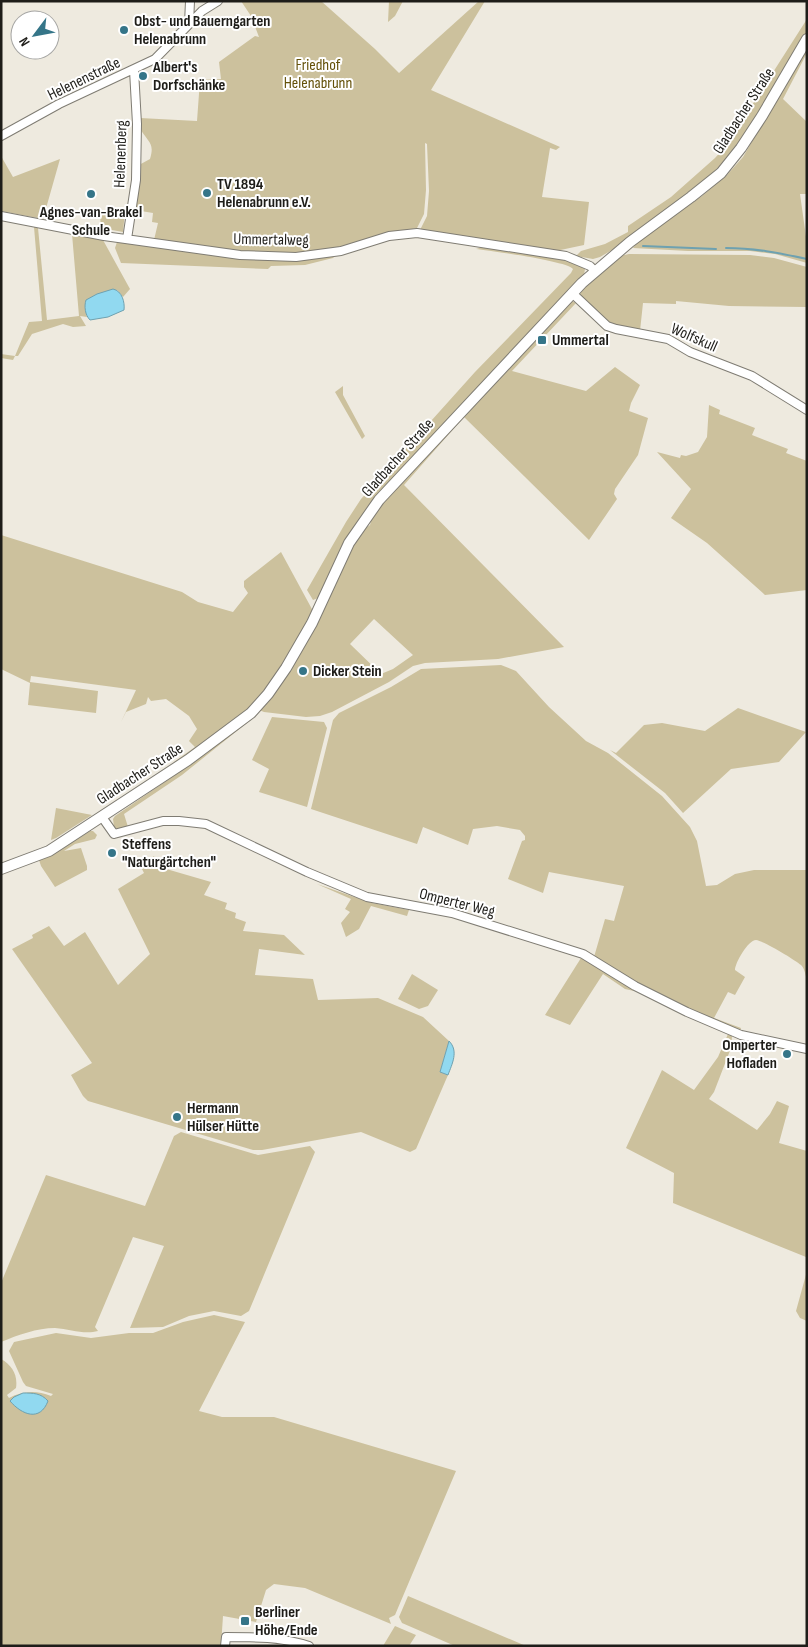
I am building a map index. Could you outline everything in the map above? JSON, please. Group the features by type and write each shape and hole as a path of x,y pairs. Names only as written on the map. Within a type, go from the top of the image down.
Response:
{"main road":[{"name":"Gladbacher Straße","path":"1,869 49,851 188,760 251,713 268,694 286,668 312,623 349,543 379,500 572,293 630,242 691,198 721,172 762,116 807,39"}],"street":[{"path":"188,24 190,1"},
{"name":"Helenenstraße","path":"1,136 60,104 155,59 202,11 218,1"},
{"name":"Helenenberg","path":"127,239 136,180 137,124 134,70"},
{"name":"Ummertalweg","path":"1,216 104,236 240,255 296,257 341,251 389,236 417,233 566,256 590,266 595,271"},
{"name":"Wolfskull","path":"572,293 607,326 668,339 690,352 752,376 807,410"},
{"name":"Omperter Weg","path":"102,817 114,834 163,821 179,820 206,824 307,872 367,897 452,913 583,954 635,986 687,1012 741,1035 807,1049"},
{"path":"225,1646 226,1637 253,1637 299,1642 309,1646"}],"green space":[{"name":"Friedhof Helenabrunn","path":"241,1 321,1 399,73 479,1 485,1 431,90 560,147 556,150 550,148 542,197 589,202 584,245 551,252 420,230 427,216 429,191 427,144 425,143 426,190 424,214 417,228 337,248 304,253 240,252 154,240 158,223 152,222 153,213 135,210 139,165 150,159 152,149 140,128 140,118 197,121 200,80 221,79 219,62 255,36 259,37 251,16"},
{"path":"389,1 403,1 395,16 388,22"},
{"path":"807,19 807,33 773,90 733,152 712,174 619,246 593,259 576,256 581,251 605,244 628,232 628,226 671,197 715,158 726,146"},
{"path":"807,47 807,53 783,99 807,122 807,194 800,194 807,244 807,263 775,254 750,251 688,251 633,248 638,241 702,196 727,175 743,157"},
{"path":"1,156 13,177 60,159 43,219 1,211"},
{"path":"125,211 123,232 101,228 100,216 108,212"},
{"path":"34,227 38,228 47,320 79,316 72,234 103,240 130,289 123,297 117,290 85,305 87,317 80,316 86,326 73,327 63,324 32,334 18,356 15,356 29,322 42,321"},
{"path":"117,242 246,258 336,255 333,258 305,265 271,266 268,269 121,263 115,248"},
{"path":"483,247 575,262 585,269 584,275 393,479 318,598 313,600 307,590 361,499 475,372 573,269 544,260 476,249"},
{"path":"629,254 750,255 774,258 807,267 807,307 729,306 676,301 676,304 643,303 640,331 611,325 581,297 580,292 620,256"},
{"path":"572,301 576,303 512,371 586,391 615,367 640,385 629,411 648,418 638,455 615,489 614,494 617,499 589,540 464,417 404,485 564,647 498,659 425,663 413,666 389,682 332,712 320,716 306,717 259,710 365,525 367,527 370,525 373,514 393,489 466,412 469,412 473,407 473,403","holes":["374,619 413,655 393,669 381,674 350,644"]},
{"path":"1,354 15,356 13,360 1,358"},
{"path":"343,386 343,395 365,436 362,439 335,392"},
{"path":"709,405 720,410 719,414 755,428 752,435 788,449 786,453 807,461 807,590 765,595 707,543 671,518 691,489 657,452 680,458 681,455 686,456 698,452 707,437"},
{"path":"1,535 182,592 198,602 233,612 248,593 244,587 244,581 281,552 313,611 283,666 255,703 228,728 176,765 174,762 195,747 189,741 197,729 189,716 166,699 151,701 148,697 146,704 126,712 121,722 136,690 31,676 30,682 98,691 96,713 28,705 30,683 1,669"},
{"path":"501,665 516,671 549,707 586,741 608,753 662,796 690,827 697,841 706,886 717,885 735,874 754,870 807,870 807,980 801,965 779,951 756,940 749,944 742,952 735,970 745,977 735,995 728,992 714,1018 741,1028 740,1031 688,1010 638,984 594,957 605,919 614,921 624,886 549,872 543,893 508,879 522,841 525,840 525,836 520,830 497,826 473,829 468,845 423,827 417,844 311,809 333,720 339,713 391,687 421,669"},
{"path":"738,708 806,732 779,762 731,769 683,813 665,793 610,750 616,753 644,725 662,723 705,731"},
{"path":"272,717 324,722 327,728 307,807 259,792 269,769 252,760"},
{"path":"253,718 182,775 124,814 128,827 117,829 114,827 113,819 115,816 207,753 247,719"},
{"path":"56,808 92,815 51,840"},
{"path":"90,831 97,835 95,839 75,844 64,851 81,848 87,870 55,887 39,860 55,853"},
{"path":"154,856 156,866 211,882 204,895 227,903 225,909 236,913 235,918 246,922 243,931 284,935 305,955 259,949 255,975 313,979 318,1000 378,998 423,1017 449,1041 440,1072 448,1075 416,1149 410,1152 361,1132 253,1150 88,1101 83,1096 71,1075 92,1063 12,949 33,938 32,935 49,926 64,946 85,932 118,985 150,954 118,889 144,873 141,867"},
{"path":"317,884 372,903 409,910 407,916 371,906 359,929 346,937 341,923 350,912 345,909 351,899"},
{"path":"581,958 618,979 634,991 625,989 603,974 570,1025 545,1015"},
{"path":"412,974 438,990 428,1006 419,1009 398,999"},
{"path":"728,1034 732,1036 731,1048 714,1092 709,1099 757,1130 770,1114 777,1101 789,1106 779,1143 807,1151 806,1257 673,1203 674,1173 626,1148 662,1070 694,1090 718,1057"},
{"path":"181,1132 258,1155 310,1146 315,1152 249,1311 241,1316 214,1311 189,1316 163,1327 130,1328 164,1246 133,1237 95,1327 98,1331 87,1332 48,1328 28,1332 1,1342 1,1283 46,1175 145,1206 174,1136"},
{"path":"807,1271 807,1321 800,1318 796,1311"},
{"path":"214,1315 245,1322 199,1411 222,1417 274,1417 456,1471 395,1615 389,1618 391,1624 305,1588 274,1584 266,1590 256,1622 223,1616 221,1646 1,1646 1,1359 11,1367 16,1379 16,1388 7,1395 9,1398 30,1392 51,1396 53,1394 26,1386 23,1382 9,1351 14,1342 56,1333 91,1338 129,1333 153,1333 183,1322"},
{"path":"408,1596 526,1646 455,1646 402,1623 399,1617"},
{"path":"395,1626 416,1635 409,1646 383,1646"}],"water":[{"path":"113,289 119,292 122,297 124,310 108,317 90,320 85,310 86,300"},
{"path":"449,1041 454,1049 454,1053 448,1075 440,1072"},
{"path":"23,1393 33,1393 45,1398 48,1401 45,1408 36,1414 25,1413 20,1410 10,1401"}],"waterway":[{"path":"643,246 716,249"},
{"path":"726,248 757,250 807,259"}],"place":[{"name":"Obst- und Bauerngarten Helenabrunn","path":"124,30"},
{"name":"Albert's Dorfschänke","path":"143,76"},
{"name":"TV 1894 Helenabrunn e.V.","path":"207,193"},
{"name":"Agnes-van-Brakel Schule","path":"91,194"},
{"name":"Ummertal","path":"542,340"},
{"name":"Dicker Stein","path":"303,671"},
{"name":"Steffens \"Naturgärtchen\"","path":"112,853"},
{"name":"Omperter Hofladen","path":"787,1054"},
{"name":"Hermann Hülser Hütte","path":"177,1117"},
{"name":"Berliner Höhe/Ende","path":"245,1621"}]}
